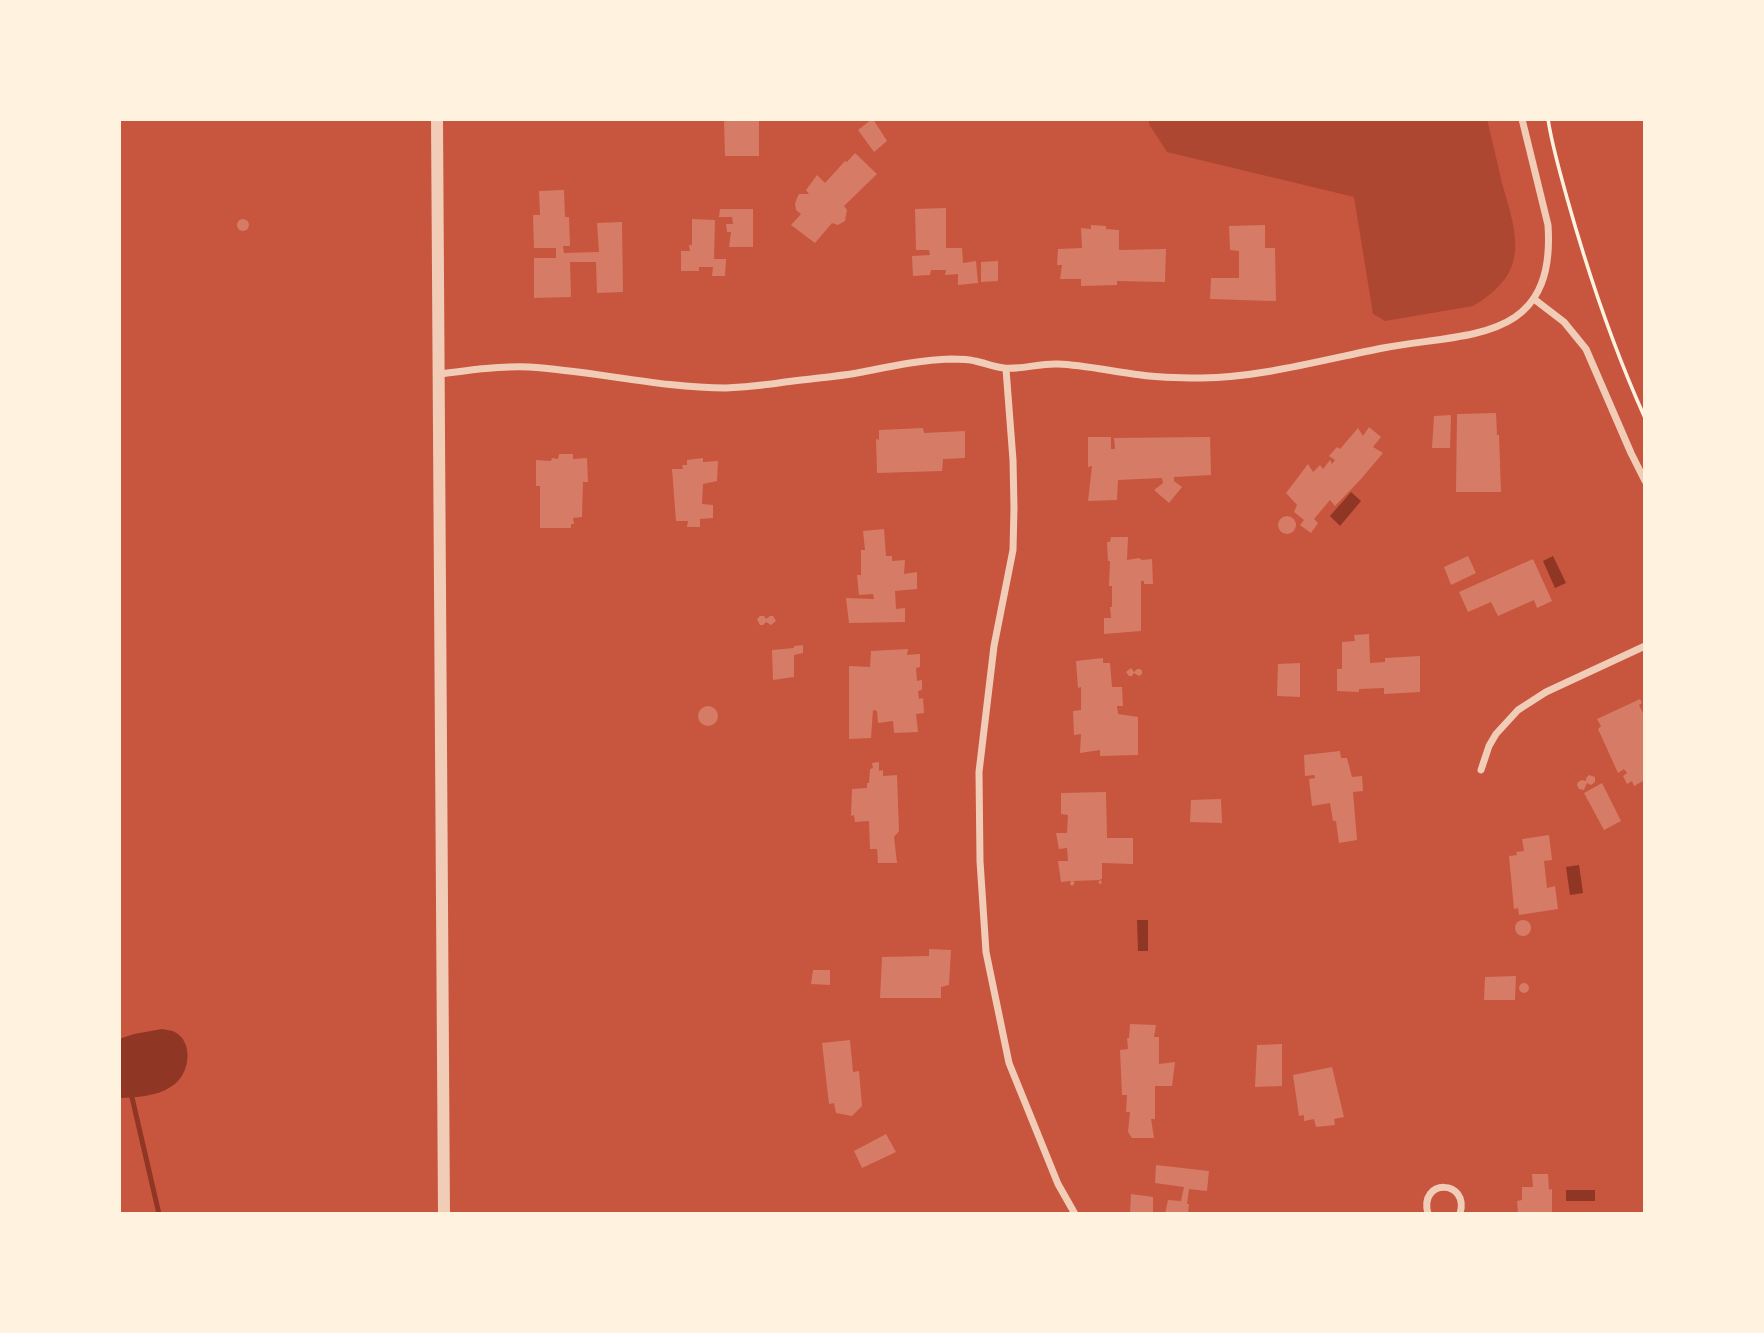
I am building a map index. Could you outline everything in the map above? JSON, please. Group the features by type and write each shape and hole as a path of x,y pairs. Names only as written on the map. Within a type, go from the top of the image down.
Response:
{"street":[{"path":"437,119 444,1214"},
{"path":"440,374 486,368 528,367 654,383 728,388 841,376 925,361 973,360 1006,369 1056,364 1143,376 1236,377 1385,348 1475,335 1492,330 1526,309 1541,287 1546,272 1548,225 1522,119"},
{"path":"1534,299 1564,322 1586,349 1645,481"},
{"path":"1006,369 1013,460 1013,550 994,646 979,772 980,861 986,952 1009,1063 1056,1180 1075,1214"},
{"path":"1481,770 1496,734 1529,701 1645,646"},
{"path":"1428,1214 1426,1206 1430,1192 1442,1188 1461,1195 1460,1214"}],"path":[{"path":"1548,119 1574,222 1600,306 1626,377 1645,418"}],"shaded area":[{"path":"1149,119 1487,119 1515,236 1511,268 1495,290 1473,306 1385,321 1373,314 1354,197 1167,152 1149,124"},
{"path":"1351,492 1361,501 1340,526 1330,516"},
{"path":"1553,556 1566,583 1555,588 1543,561"},
{"path":"1579,865 1583,893 1570,895 1566,867"},
{"path":"1137,920 1148,920 1148,951 1138,951"},
{"path":"162,1029 173,1031 185,1042 188,1058 183,1074 172,1086 160,1092 119,1098 119,1039"},
{"path":"1566,1190 1595,1190 1595,1201 1566,1201"}],"building":[{"path":"724,119 759,119 759,156 725,156"},
{"path":"872,119 887,141 874,152 858,130"},
{"path":"855,153 877,174 844,206 847,210 845,221 838,225 832,223 815,243 791,225 801,214 796,210 797,198 799,194 809,194 806,190 817,175 825,183"},
{"path":"564,190 570,246 563,246 564,253 599,252 597,223 622,222 623,292 597,293 596,262 570,262 571,297 534,298 534,258 556,258 556,248 534,248 533,215 540,215 539,191"},
{"path":"946,208 946,248 962,248 963,263 976,261 978,283 958,285 958,274 945,275 946,270 931,270 930,275 913,276 912,256 930,255 929,250 916,250 915,209"},
{"path":"720,209 753,209 753,247 729,247 731,232 727,232 726,224 733,224 732,217 719,217"},
{"path":"692,219 715,220 714,259 726,259 725,276 712,276 713,267 699,267 699,271 681,271 681,251 690,251 689,245 692,245"},
{"path":"238,220 248,220 248,230 238,230"},
{"path":"1091,225 1119,230 1119,250 1166,249 1165,282 1117,281 1117,285 1081,286 1081,279 1060,279 1062,265 1057,265 1058,249 1082,248 1081,228 1091,229"},
{"path":"1265,225 1265,248 1275,248 1276,301 1210,299 1211,278 1239,278 1239,251 1230,250 1229,226"},
{"path":"998,261 998,281 981,282 981,262"},
{"path":"1496,413 1501,492 1456,492 1457,414"},
{"path":"1451,415 1450,448 1432,448 1434,416"},
{"path":"1369,427 1381,437 1373,447 1383,453 1335,506 1330,500 1314,519 1318,523 1311,533 1300,525 1304,520 1294,512 1297,505 1286,493 1308,464 1313,472 1320,465 1323,469 1330,460 1332,464 1335,460 1329,456 1337,447 1340,449 1358,428 1363,436"},
{"path":"923,428 924,433 965,431 965,458 943,459 942,471 877,473 876,439 879,440 879,430"},
{"path":"1088,437 1111,437 1111,449 1115,449 1114,438 1210,437 1211,475 1174,477 1174,481 1182,487 1169,503 1154,490 1163,483 1162,478 1118,480 1117,500 1088,501 1092,466 1088,467"},
{"path":"559,454 573,454 573,459 587,458 588,482 583,482 582,517 573,518 574,524 571,524 571,528 540,528 540,486 536,486 536,460 551,461 552,458 558,459"},
{"path":"703,458 703,462 718,461 717,481 703,484 702,504 713,505 713,518 700,519 700,527 687,527 688,521 676,521 672,469 683,469 682,465 687,465 687,460"},
{"path":"1283,516 1291,516 1296,525 1294,532 1283,534 1278,529 1278,521"},
{"path":"884,529 886,556 892,556 892,561 905,560 904,574 917,572 917,589 895,591 896,609 905,608 905,622 849,623 846,598 874,599 873,594 859,595 857,575 861,575 861,550 865,550 863,531"},
{"path":"1111,537 1128,537 1127,560 1152,559 1153,584 1144,584 1144,581 1141,581 1141,631 1104,634 1104,618 1111,618 1112,607 1107,542 1110,542"},
{"path":"1468,556 1476,573 1451,585 1444,567"},
{"path":"1533,559 1552,601 1537,608 1534,600 1498,616 1491,602 1468,612 1459,592"},
{"path":"760,616 766,619 773,616 776,621 771,625 766,622 760,625 757,619"},
{"path":"1369,634 1370,663 1385,662 1385,658 1420,656 1420,692 1384,694 1384,688 1359,689 1359,692 1337,691 1337,669 1342,669 1342,642 1355,641 1354,635"},
{"path":"803,645 803,653 794,655 794,677 773,680 772,650"},
{"path":"908,649 907,655 920,654 920,667 916,668 917,681 922,680 922,690 918,691 919,699 923,698 924,713 916,714 918,732 894,733 893,721 878,723 877,711 873,710 871,738 849,739 849,666 870,667 871,651"},
{"path":"1103,658 1103,663 1110,663 1112,687 1122,687 1123,706 1117,706 1118,714 1138,717 1138,755 1100,756 1100,750 1080,753 1081,734 1074,735 1073,711 1081,710 1081,687 1078,688 1076,661"},
{"path":"1300,663 1300,697 1277,696 1278,664"},
{"path":"1131,668 1134,672 1140,669 1142,674 1139,676 1134,673 1129,676 1126,672"},
{"path":"1640,699 1642,703 1639,705 1645,714 1645,780 1634,786 1632,781 1627,784 1623,776 1627,773 1624,769 1618,773 1598,729 1601,726 1597,719"},
{"path":"704,706 712,706 718,716 712,726 704,726 698,720 698,712"},
{"path":"1340,751 1341,758 1347,758 1352,777 1362,776 1363,791 1353,792 1357,840 1339,843 1330,803 1312,806 1309,779 1315,778 1314,775 1305,776 1304,755"},
{"path":"879,762 879,771 883,770 883,776 897,775 899,831 894,837 897,863 878,863 877,849 870,849 869,821 855,822 854,815 851,816 852,789 867,788 872,763"},
{"path":"1589,775 1595,777 1595,782 1591,785 1587,783 1584,790 1579,789 1578,782 1586,781"},
{"path":"1602,783 1621,821 1604,830 1584,793"},
{"path":"1106,792 1107,838 1133,838 1133,864 1102,863 1101,884 1098,883 1100,880 1073,881 1075,883 1072,886 1071,881 1061,882 1058,861 1068,861 1067,848 1059,849 1056,833 1067,833 1068,815 1061,814 1061,793"},
{"path":"1221,799 1222,823 1190,822 1191,800"},
{"path":"1549,835 1552,860 1544,861 1547,888 1555,886 1558,909 1519,915 1518,908 1514,909 1509,856 1524,851 1522,839"},
{"path":"1523,920 1531,928 1523,936 1515,928"},
{"path":"929,949 951,950 949,985 941,987 941,998 880,998 882,957 929,956"},
{"path":"813,970 830,970 830,985 811,984"},
{"path":"1516,976 1515,1000 1484,1000 1485,977"},
{"path":"1524,983 1528,984 1528,992 1524,993 1520,992 1519,988 1520,984"},
{"path":"1130,1024 1156,1025 1154,1037 1159,1037 1159,1064 1175,1062 1172,1086 1155,1086 1155,1119 1151,1119 1154,1138 1132,1138 1128,1132 1130,1112 1126,1112 1127,1095 1122,1095 1120,1050 1128,1049"},
{"path":"850,1040 853,1072 859,1071 862,1106 852,1116 836,1113 834,1103 829,1104 822,1043"},
{"path":"1282,1044 1282,1086 1255,1087 1257,1045"},
{"path":"1332,1067 1344,1117 1334,1119 1335,1125 1316,1127 1314,1119 1304,1121 1304,1115 1299,1116 1293,1075"},
{"path":"886,1134 896,1152 862,1168 854,1151"},
{"path":"1156,1165 1209,1171 1207,1191 1189,1189 1188,1214 1165,1214 1168,1200 1181,1201 1184,1187 1155,1183"},
{"path":"1532,1174 1548,1174 1549,1190 1552,1189 1552,1214 1518,1214 1517,1201 1522,1200 1522,1187 1533,1187"},
{"path":"1131,1194 1153,1197 1153,1214 1130,1213"}],"waterway":[{"path":"131,1093 159,1214"}]}
